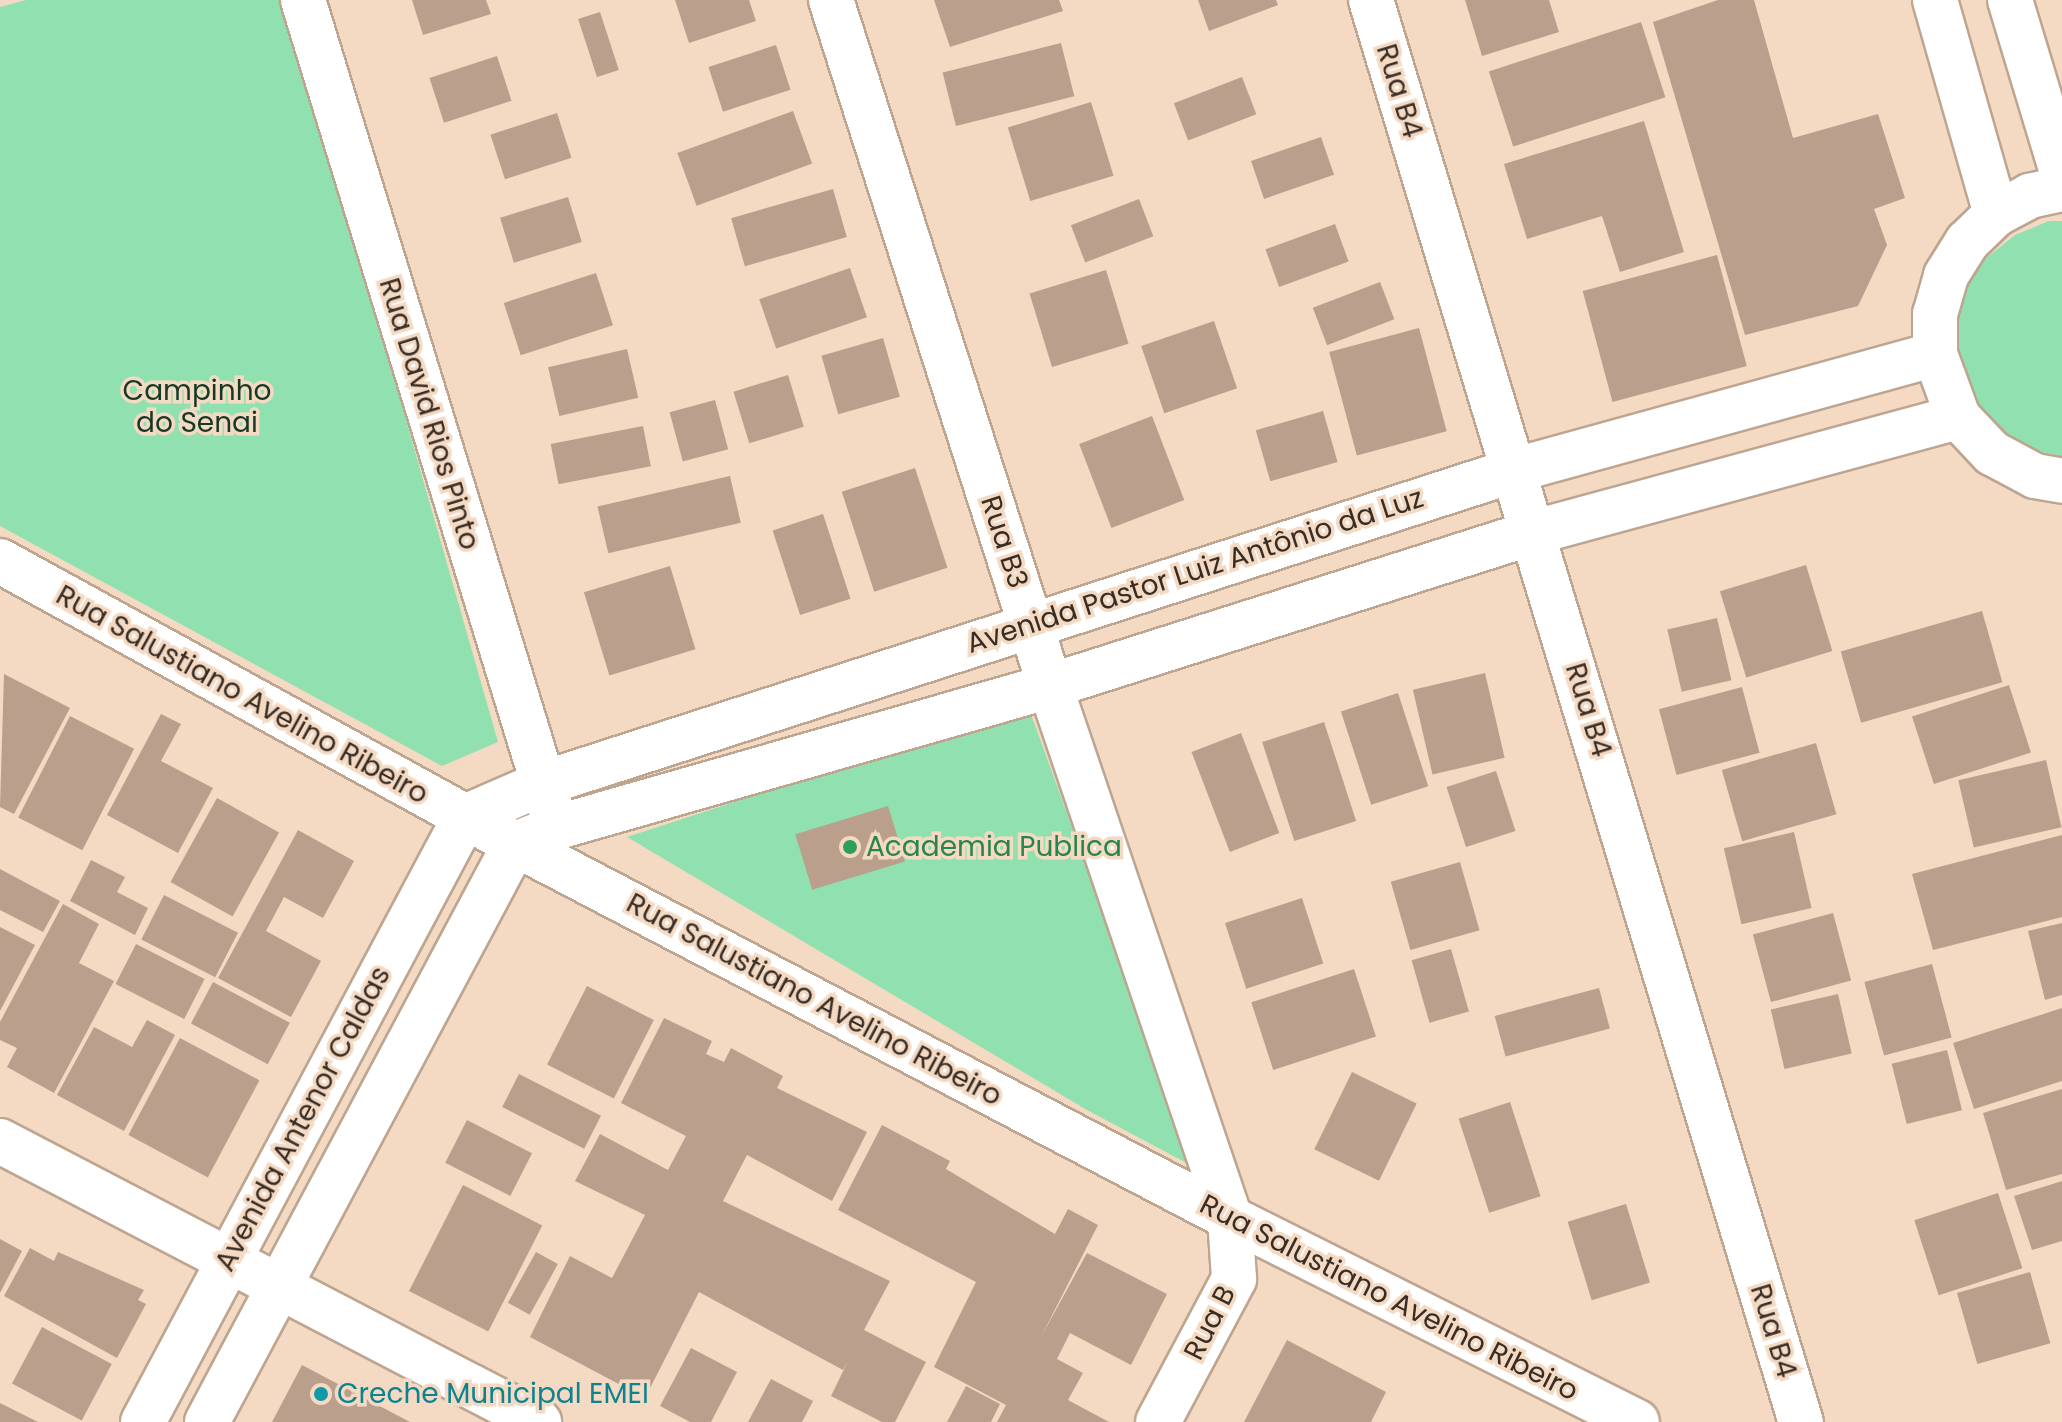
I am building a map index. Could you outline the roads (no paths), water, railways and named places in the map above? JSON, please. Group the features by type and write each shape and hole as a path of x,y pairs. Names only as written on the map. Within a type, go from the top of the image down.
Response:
{"street":[{"name":"Rua David Rios Pinto","path":"303,0 541,784 558,827"},
{"name":"Rua B3","path":"831,0 1050,686 1230,1218"},
{"name":"Rua B4","path":"1371,0 1535,532 1801,1422"},
{"path":"1935,0 1996,214"},
{"path":"2010,0 2062,172"},
{"path":"2062,189 2030,196 1996,214 1967,242 1946,276 1935,314 1935,354 1958,417 1992,453 2035,476 2062,481"},
{"name":"Avenida Pastor Luiz Antônio da Luz","path":"465,817 541,784 1030,623 1515,470 1935,354"},
{"path":"515,844 558,827 1050,686 1535,532 1958,417"},
{"name":"Rua Salustiano Avelino Ribeiro","path":"0,561 515,844 1230,1218 1637,1422"},
{"name":"Avenida Antenor Caldas","path":"143,1422 465,817"},
{"name":"Avenida Antenor Caldas","path":"207,1422 276,1286 515,844"},
{"path":"0,1141 539,1422"},
{"name":"Rua B","path":"1158,1422 1234,1279 1230,1218"}],"place":[{"name":"Academia Publica","path":"850,847"},
{"name":"Creche Municipal EMEI","path":"321,1394"}],"park label":[{"name":"Campinho do Senai","path":"197,407"}]}
